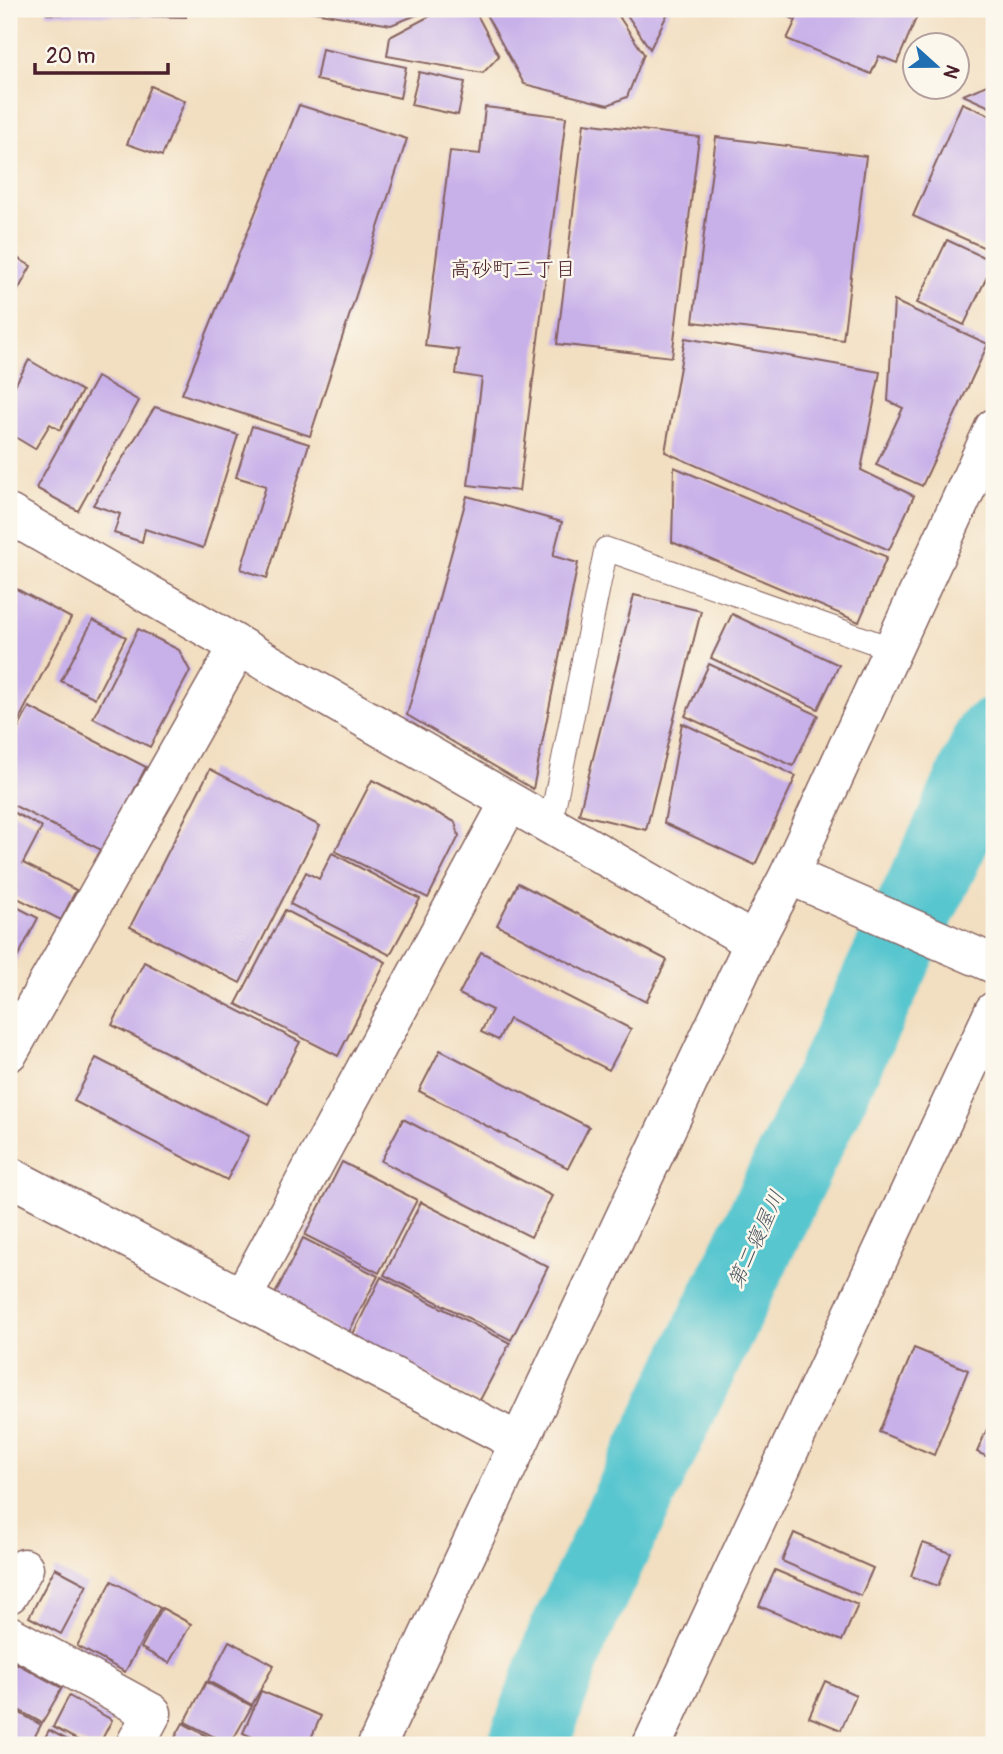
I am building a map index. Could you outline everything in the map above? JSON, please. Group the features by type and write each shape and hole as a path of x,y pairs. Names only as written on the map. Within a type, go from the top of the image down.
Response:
{"street":[{"path":"377,1745 754,942 789,875 994,428"},
{"path":"9,514 238,648 754,942"},
{"path":"9,1052 238,648"},
{"path":"242,1298 509,803"},
{"path":"789,875 994,964"},
{"path":"652,1745 994,1011"},
{"path":"9,1177 518,1442"},
{"path":"9,1635 152,1713 135,1745"}],"lane":[{"path":"550,826 607,549 893,649"}],"building":[{"path":"46,9 186,9 186,17 47,14"},
{"path":"296,9 432,9 391,25"},
{"path":"443,9 474,9 499,56 483,73 387,56 390,37"},
{"path":"483,9 614,9 644,54 627,97 608,105 524,84"},
{"path":"623,9 670,9 650,49"},
{"path":"769,9 920,9 910,32 902,32 902,51 897,63 879,56 871,74 787,39 796,20"},
{"path":"322,49 406,67 400,98 316,80"},
{"path":"419,72 465,82 458,115 411,105"},
{"path":"994,82 994,109 972,99 972,91"},
{"path":"151,86 185,101 162,156 127,144"},
{"path":"962,103 994,117 994,252 913,216"},
{"path":"299,105 407,139 310,436 182,394"},
{"path":"485,107 566,117 519,491 468,485 482,378 456,374 459,350 425,346 450,151 480,154"},
{"path":"584,123 699,137 672,357 557,344"},
{"path":"716,137 866,156 843,340 693,322"},
{"path":"947,240 994,262 964,325 917,303"},
{"path":"9,253 31,266 9,307"},
{"path":"894,301 988,344 922,486 876,465 903,408 888,401"},
{"path":"685,338 880,372 861,470 914,496 889,550 665,452"},
{"path":"29,360 82,391 60,430 50,424 35,449 15,437 9,447 9,396"},
{"path":"97,377 139,401 78,511 36,488"},
{"path":"155,407 238,435 203,548 145,529 142,542 114,533 120,514 93,505"},
{"path":"252,426 309,444 267,578 241,569 266,486 236,477"},
{"path":"674,467 887,557 859,622 672,542"},
{"path":"467,496 562,522 553,556 578,563 533,789 407,715"},
{"path":"9,585 71,618 9,739"},
{"path":"634,595 701,611 646,830 579,814"},
{"path":"732,614 839,665 818,709 711,658"},
{"path":"93,620 126,637 95,698 61,681"},
{"path":"138,629 179,650 190,671 150,747 93,718"},
{"path":"709,664 818,715 793,766 685,716"},
{"path":"29,707 146,767 103,851 9,803 9,747"},
{"path":"682,723 796,776 755,865 664,823"},
{"path":"210,769 320,826 240,983 130,927"},
{"path":"372,780 455,822 459,836 428,898 335,851"},
{"path":"9,810 42,827 23,863 76,890 61,920 9,894"},
{"path":"332,853 420,899 390,955 290,904 306,872 319,879"},
{"path":"518,883 667,960 646,1002 497,925"},
{"path":"9,903 38,918 9,974"},
{"path":"285,910 386,962 338,1056 236,1004"},
{"path":"481,952 631,1029 609,1070 509,1019 498,1040 481,1032 492,1010 459,994"},
{"path":"144,962 300,1042 268,1104 112,1025"},
{"path":"440,1050 589,1127 568,1168 419,1091"},
{"path":"96,1058 249,1136 227,1180 74,1101"},
{"path":"403,1119 552,1196 531,1237 381,1161"},
{"path":"342,1162 417,1200 379,1273 305,1235"},
{"path":"421,1202 548,1267 511,1340 384,1275"},
{"path":"303,1238 378,1276 348,1334 274,1296"},
{"path":"381,1277 510,1343 479,1402 352,1336"},
{"path":"914,1348 968,1370 934,1455 879,1432"},
{"path":"994,1413 994,1460 977,1452"},
{"path":"794,1533 873,1568 861,1596 782,1561"},
{"path":"923,1543 951,1553 938,1586 911,1576"},
{"path":"55,1568 87,1585 61,1634 29,1617"},
{"path":"775,1570 858,1605 842,1641 759,1606"},
{"path":"112,1581 160,1608 125,1672 77,1646"},
{"path":"162,1608 191,1624 169,1663 141,1648"},
{"path":"229,1641 274,1665 252,1705 208,1681"},
{"path":"14,1662 62,1688 42,1723 9,1705 9,1672"},
{"path":"825,1681 856,1695 841,1730 809,1717"},
{"path":"206,1682 252,1706 230,1745 185,1722"},
{"path":"261,1691 321,1716 308,1745 270,1745 243,1733"},
{"path":"69,1696 112,1720 99,1745 87,1745 53,1727"},
{"path":"9,1707 41,1725 30,1745 9,1745"},
{"path":"183,1723 223,1745 171,1745"},
{"path":"49,1730 77,1745 41,1745"}],"waterway":[{"name":"第二寝屋川","path":"528,1745 568,1635 956,824 994,738"}],"district":[{"name":"高砂町三丁目","path":"513,269"}]}
